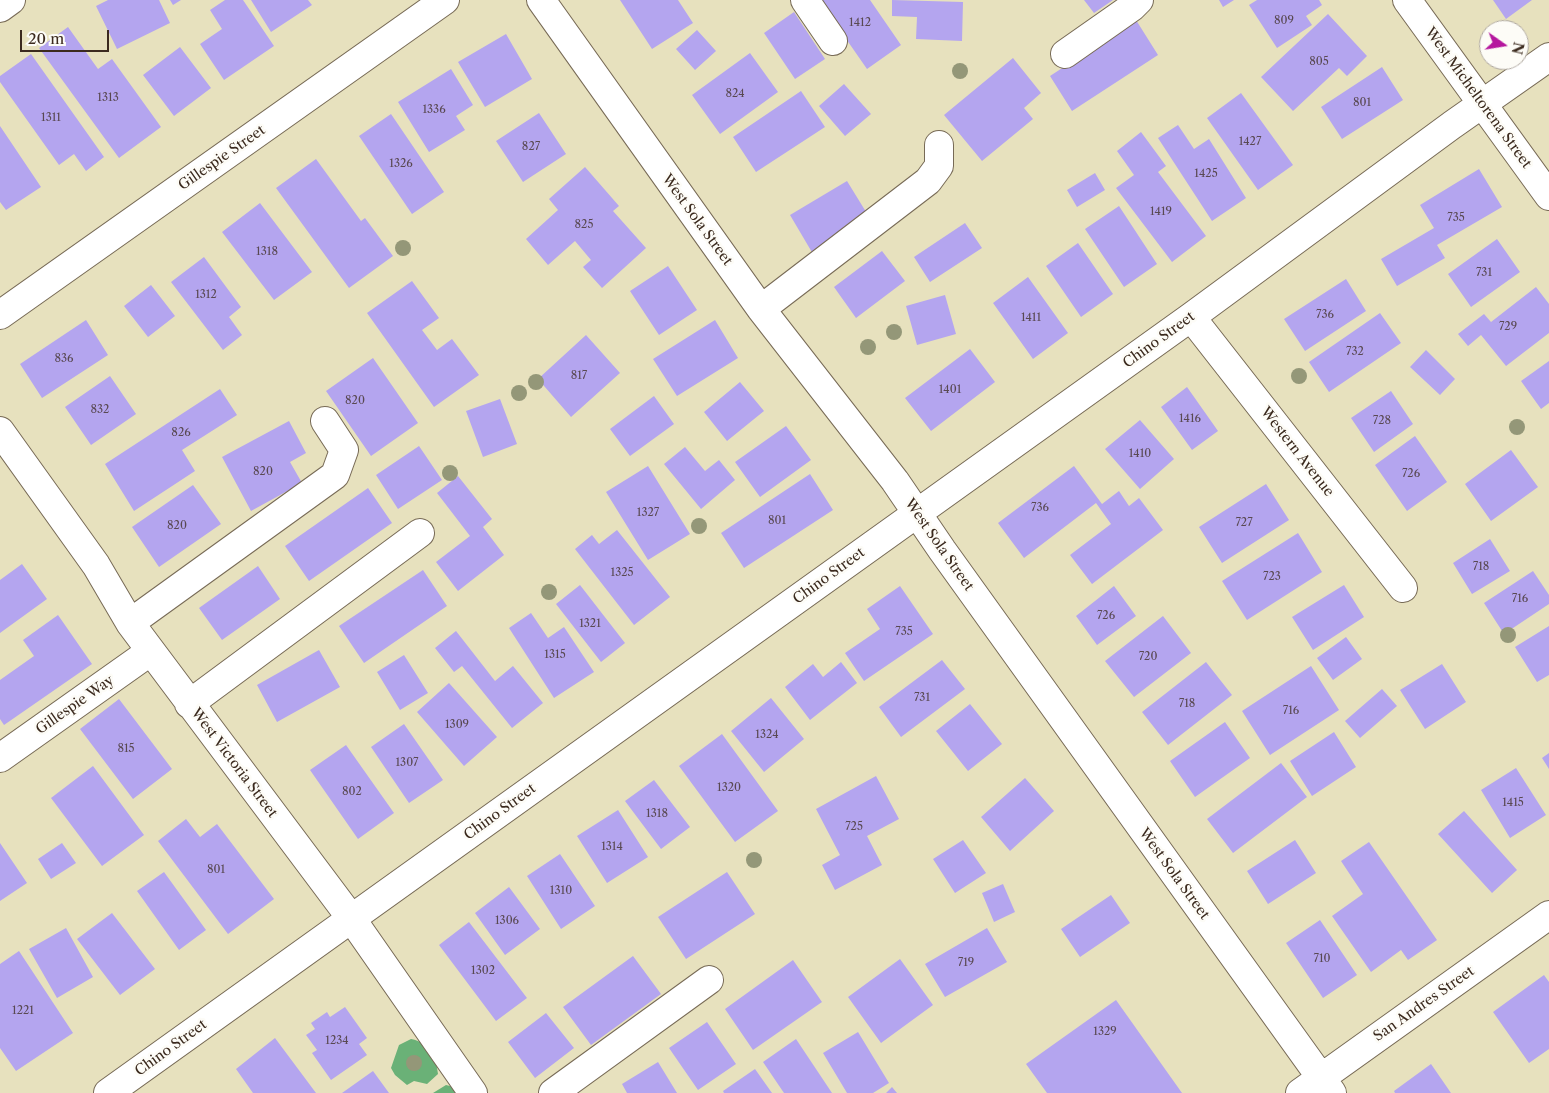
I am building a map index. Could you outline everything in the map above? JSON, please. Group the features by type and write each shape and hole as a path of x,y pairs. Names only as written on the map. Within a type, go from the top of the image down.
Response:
{"street":[{"path":"0,8 11,0"},
{"name":"Gillespie Street","path":"0,315 445,0"},
{"name":"West Sola Street","path":"540,0 761,309 892,476 1318,1088"},
{"path":"805,0 833,41"},
{"path":"1065,54 1132,7 1139,0"},
{"name":"West Micheltorena Street","path":"1407,0 1483,102 1549,196"},
{"name":"Chino Street","path":"108,1093 1192,317 1483,102 1549,57"},
{"path":"761,309 928,181 939,166 939,145"},
{"name":"Western Avenue","path":"1192,317 1402,588"},
{"path":"130,623 335,475 344,450 325,421"},
{"name":"West Victoria Street","path":"0,431 96,565 130,623 351,918 473,1093"},
{"path":"189,704 420,533"},
{"name":"Gillespie Way","path":"0,758 151,652"},
{"name":"San Andres Street","path":"1318,1088 1549,915"},
{"path":"553,1093 709,980"}],"green space":[{"path":"411,1039 428,1047 434,1056 438,1074 427,1084 414,1081 407,1085 395,1075 391,1068 399,1045"},
{"path":"446,1085 458,1088 461,1093 433,1093"}],"building":[{"path":"108,0 159,0 170,23 117,49 96,6"},
{"path":"170,0 181,0 173,5"},
{"path":"225,0 243,0 274,46 224,80 200,44 222,29 210,10"},
{"path":"251,0 308,0 312,5 271,32"},
{"path":"620,0 678,0 693,23 652,49"},
{"path":"819,0 870,0 901,45 867,69"},
{"path":"892,0 963,2 962,41 916,39 917,17 892,16"},
{"path":"1084,0 1113,0 1094,13"},
{"path":"1219,0 1234,0 1223,7"},
{"path":"1257,0 1319,0 1322,5 1306,16 1312,25 1277,48 1249,5"},
{"path":"1493,0 1532,0 1506,19"},
{"path":"794,12 825,59 795,79 764,33"},
{"path":"1328,14 1367,56 1347,76 1339,68 1293,111 1261,77"},
{"path":"1136,20 1158,55 1072,111 1050,76"},
{"path":"68,27 98,69 112,59 161,127 119,158 39,48"},
{"path":"697,30 716,51 695,70 676,49"},
{"path":"506,34 532,79 485,107 458,62"},
{"path":"180,47 211,88 174,116 143,75"},
{"path":"750,53 778,92 720,134 692,95"},
{"path":"31,54 104,157 86,171 74,154 59,165 0,82 0,76"},
{"path":"1013,58 1041,93 1024,108 1033,119 982,161 944,115"},
{"path":"1382,67 1403,100 1342,139 1321,107"},
{"path":"451,69 473,105 456,116 465,130 429,152 398,102"},
{"path":"844,84 871,114 845,136 819,106"},
{"path":"801,91 825,127 756,172 733,137"},
{"path":"1241,93 1293,165 1258,190 1207,118"},
{"path":"539,113 566,154 523,182 496,141"},
{"path":"391,114 444,192 412,214 359,136"},
{"path":"1178,125 1194,149 1209,139 1246,198 1212,221 1158,138"},
{"path":"0,126 41,187 6,210 0,202"},
{"path":"1141,132 1166,166 1158,172 1206,236 1172,262 1116,188 1134,175 1117,151"},
{"path":"316,159 361,221 365,218 393,256 349,288 276,188"},
{"path":"585,167 619,206 613,211 646,248 602,288 583,267 591,260 575,241 548,265 526,239 558,210 549,199"},
{"path":"1479,169 1502,207 1437,245 1445,258 1397,286 1381,259 1434,228 1420,205"},
{"path":"1095,173 1105,190 1077,207 1067,190"},
{"path":"847,181 871,220 813,254 790,215"},
{"path":"260,203 312,272 274,300 222,232"},
{"path":"1119,206 1157,264 1124,287 1085,229"},
{"path":"965,223 982,248 930,282 914,257"},
{"path":"1497,239 1520,272 1471,307 1448,274"},
{"path":"1078,243 1113,294 1081,317 1046,266"},
{"path":"882,251 905,281 856,318 834,287"},
{"path":"204,257 241,307 229,317 242,335 223,350 171,282"},
{"path":"668,266 697,310 659,335 630,291"},
{"path":"1028,277 1068,333 1033,359 993,303"},
{"path":"1346,279 1366,311 1305,351 1284,319"},
{"path":"412,281 439,318 422,330 437,350 452,339 479,375 434,407 367,313"},
{"path":"151,285 175,316 148,337 124,306"},
{"path":"1536,287 1549,304 1549,333 1506,366 1481,335 1468,346 1458,334 1484,314 1491,322"},
{"path":"945,295 956,334 917,345 906,306"},
{"path":"1380,313 1401,343 1329,392 1309,362"},
{"path":"86,320 108,355 42,398 20,364"},
{"path":"715,320 738,358 677,396 653,359"},
{"path":"586,335 620,373 571,417 538,379"},
{"path":"970,349 995,382 931,431 905,398"},
{"path":"1426,350 1455,379 1440,395 1410,367"},
{"path":"373,358 418,423 371,456 326,391"},
{"path":"1549,361 1549,403 1541,409 1521,381"},
{"path":"110,376 136,414 91,445 65,407"},
{"path":"740,382 764,411 727,441 704,412"},
{"path":"1187,387 1218,431 1192,450 1161,407"},
{"path":"220,389 237,415 182,450 195,471 134,511 105,464"},
{"path":"1391,391 1413,424 1374,452 1351,418"},
{"path":"654,396 674,424 630,456 610,429"},
{"path":"500,399 517,444 483,457 466,411"},
{"path":"1140,420 1174,459 1140,489 1105,449"},
{"path":"289,421 306,453 290,462 302,483 251,511 222,457"},
{"path":"786,426 811,460 760,497 735,462"},
{"path":"1415,436 1447,482 1407,511 1375,465"},
{"path":"419,446 442,480 398,509 376,475"},
{"path":"685,447 705,471 719,460 735,480 701,509 664,464"},
{"path":"1511,450 1538,487 1491,521 1465,484"},
{"path":"648,466 690,534 648,560 606,492"},
{"path":"1074,466 1102,504 1119,491 1129,506 1139,498 1163,530 1092,584 1070,555 1111,524 1096,503 1024,558 998,523"},
{"path":"810,474 833,510 744,568 721,533"},
{"path":"458,476 492,519 483,527 504,555 458,591 436,562 470,536 437,493"},
{"path":"1266,484 1289,520 1222,563 1199,527"},
{"path":"193,485 221,524 159,567 132,527"},
{"path":"368,488 392,523 309,581 285,546"},
{"path":"617,530 670,597 634,625 575,549 592,535 599,544"},
{"path":"1298,533 1322,572 1247,620 1222,581"},
{"path":"1490,539 1510,571 1472,594 1453,563"},
{"path":"22,564 47,599 0,633 0,580"},
{"path":"258,566 280,599 222,640 199,608"},
{"path":"423,570 447,606 364,663 339,626"},
{"path":"1533,571 1549,595 1549,604 1504,634 1484,603"},
{"path":"580,585 625,643 601,662 556,604"},
{"path":"1344,585 1364,617 1313,650 1292,617"},
{"path":"900,586 933,634 864,681 845,653 880,629 867,609"},
{"path":"1114,586 1136,616 1097,645 1076,616"},
{"path":"531,613 548,638 564,627 594,672 554,698 509,628"},
{"path":"58,615 92,664 4,725 0,719 0,680 34,656 23,640"},
{"path":"1163,616 1191,653 1134,697 1105,661"},
{"path":"1549,626 1549,675 1537,682 1515,647"},
{"path":"456,631 495,681 513,666 543,703 512,728 462,666 454,672 435,648"},
{"path":"1346,637 1362,659 1333,680 1317,658"},
{"path":"319,650 340,687 277,722 257,685"},
{"path":"404,655 428,693 400,710 377,672"},
{"path":"942,660 965,689 901,737 879,707"},
{"path":"841,662 857,683 810,720 785,687 813,664 823,677"},
{"path":"1206,662 1232,695 1168,745 1142,712"},
{"path":"1442,664 1466,702 1425,729 1400,690"},
{"path":"1311,666 1339,710 1270,755 1242,711"},
{"path":"449,683 497,737 464,766 417,712"},
{"path":"1382,689 1397,706 1360,738 1345,721"},
{"path":"771,698 804,739 764,772 731,731"},
{"path":"119,699 172,769 133,799 80,729"},
{"path":"970,704 1002,744 968,771 936,731"},
{"path":"1225,722 1250,758 1195,797 1170,761"},
{"path":"404,724 443,780 409,803 371,747"},
{"path":"1334,732 1356,767 1312,796 1290,761"},
{"path":"722,734 778,811 735,842 679,766"},
{"path":"346,745 394,813 358,839 310,770"},
{"path":"1549,753 1549,769 1542,758"},
{"path":"1281,763 1307,797 1233,853 1207,819"},
{"path":"93,766 144,835 102,866 51,798"},
{"path":"1516,768 1546,815 1510,838 1481,790"},
{"path":"876,776 899,819 867,836 882,865 835,890 822,865 840,855 816,809"},
{"path":"1025,778 1054,811 1010,851 981,817"},
{"path":"654,780 690,827 661,849 625,801"},
{"path":"618,810 648,857 607,883 577,836"},
{"path":"1464,811 1517,870 1492,893 1438,834"},
{"path":"186,819 200,837 217,824 274,899 228,934 158,841"},
{"path":"963,840 986,873 955,893 933,859"},
{"path":"1295,840 1316,873 1268,904 1247,871"},
{"path":"1369,842 1437,940 1408,960 1401,950 1371,972 1332,916 1363,894 1341,861"},
{"path":"0,843 27,883 0,901"},
{"path":"62,843 76,863 51,879 38,859"},
{"path":"560,854 595,906 561,929 527,876"},
{"path":"164,872 206,930 179,950 137,891"},
{"path":"727,872 755,914 686,959 658,917"},
{"path":"1003,884 1015,912 994,922 982,893"},
{"path":"509,887 540,929 505,955 475,913"},
{"path":"1111,895 1130,923 1080,957 1061,929"},
{"path":"112,913 155,969 120,995 77,939"},
{"path":"1320,920 1357,975 1323,998 1286,943"},
{"path":"469,922 527,998 496,1021 439,945"},
{"path":"66,928 93,977 57,998 29,949"},
{"path":"987,928 1007,962 945,997 925,964"},
{"path":"19,951 73,1033 16,1071 0,1048 0,964"},
{"path":"633,956 661,994 591,1045 563,1007"},
{"path":"900,959 933,1005 881,1043 848,997"},
{"path":"793,960 822,1002 753,1050 725,1009"},
{"path":"1544,975 1549,982 1549,1049 1529,1063 1493,1012"},
{"path":"1116,1000 1182,1093 1047,1093 1026,1064"},
{"path":"345,1007 367,1038 359,1044 367,1055 331,1080 312,1053 317,1050 306,1035 315,1029 311,1023 327,1012 330,1017"},
{"path":"546,1013 574,1048 535,1078 508,1042"},
{"path":"707,1022 736,1064 698,1090 669,1048"},
{"path":"858,1032 889,1083 873,1093 847,1093 823,1053"},
{"path":"275,1038 316,1093 253,1093 236,1069"},
{"path":"796,1039 832,1093 784,1093 763,1062"},
{"path":"658,1062 677,1093 627,1093 622,1084"},
{"path":"1431,1064 1451,1093 1395,1093 1394,1091"},
{"path":"755,1069 772,1093 724,1093 723,1091"},
{"path":"373,1071 389,1093 342,1093"},
{"path":"892,1087 897,1093 886,1093"}]}
